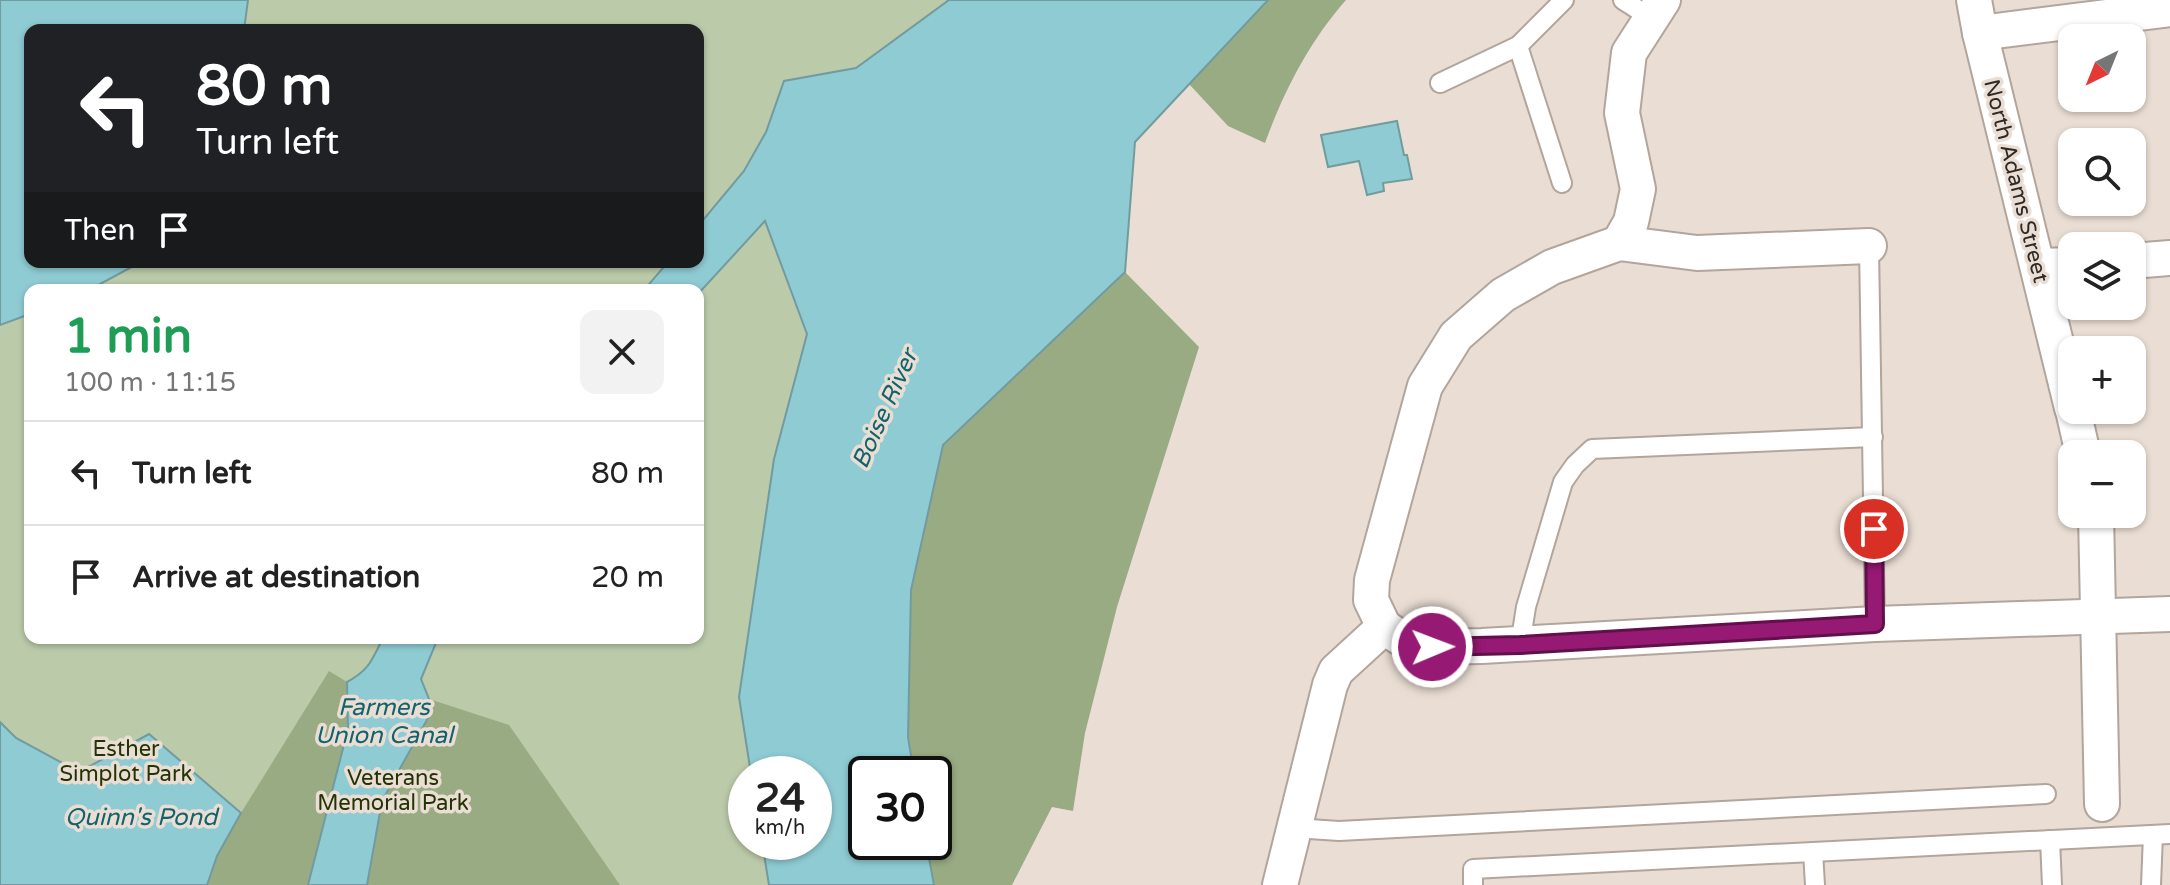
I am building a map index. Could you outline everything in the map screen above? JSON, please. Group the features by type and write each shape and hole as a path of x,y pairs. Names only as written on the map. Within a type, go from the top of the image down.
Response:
{"street":[{"name":"North Adams Street","path":"1974,0 2058,350"},
{"path":"1619,243 1631,222 1638,189 1622,113 1629,53 1645,6"},
{"path":"1980,33 2170,9"},
{"path":"1869,246 1697,253 1619,243 1552,267 1503,295 1456,336 1425,386 1372,580 1371,600 1384,627 1407,642 1432,647 1520,645 1875,624 2170,614"},
{"path":"2146,260 2170,258"},
{"path":"2038,266 2058,265"},
{"path":"2096,528 2102,804"},
{"path":"1280,885 1336,671 1384,627"}],"lane":[{"path":"1440,83 1518,46 1564,0"},
{"path":"1518,46 1562,183"},
{"path":"1869,246 1875,624"},
{"path":"1520,645 1526,607 1563,482 1592,449 1873,437"},
{"path":"1294,828 1339,831 2046,794"},
{"path":"1473,885 1473,869 2162,835 2151,885"},
{"path":"2050,840 2052,885"},
{"path":"1813,852 1815,885"}],"green space":[{"name":"Esther Simplot Park","path":"0,0 949,0 856,68 784,81 765,220 808,334 774,459 739,697 748,756 728,756 728,860 765,860 769,885 0,885"},
{"path":"1268,0 1346,0 1320,33 1299,68 1265,143 1228,126 1189,84"},
{"path":"1125,272 1199,347 1117,607 1085,733 1073,811 1052,807 1012,885 934,885 929,860 952,860 952,756 911,756 908,737 911,590 943,445"},
{"path":"329,671 347,682 348,729 308,885 207,885 217,856 241,813"},
{"name":"Veterans Memorial Park","path":"429,699 509,725 620,885 367,885 382,801 428,718"}],"water":[{"path":"0,0 248,0 245,24 24,24 24,268 130,268 100,284 24,284 24,316 0,325"},
{"name":"Boise River","path":"949,0 1268,0 1135,142 1125,272 943,445 911,590 908,737 911,756 848,756 848,860 929,860 934,885 769,885 765,860 832,860 832,756 748,756 739,697 774,459 807,334 765,221 704,287 704,284 649,284 663,268 704,268 704,219 744,171 766,132 784,81 856,68"},
{"path":"1397,121 1412,179 1383,183 1384,191 1367,195 1359,161 1328,167 1321,135"},
{"name":"Farmers Union Canal","path":"380,644 436,644 421,679 429,699 428,718 382,801 367,885 308,885 348,729 347,682 366,668"},
{"name":"Quinn's Pond","path":"0,722 16,738 79,772 149,734 241,813 217,856 207,885 0,885"}],"route":[{"path":"1432,647 1520,645 1875,624 1874,529"}]}
